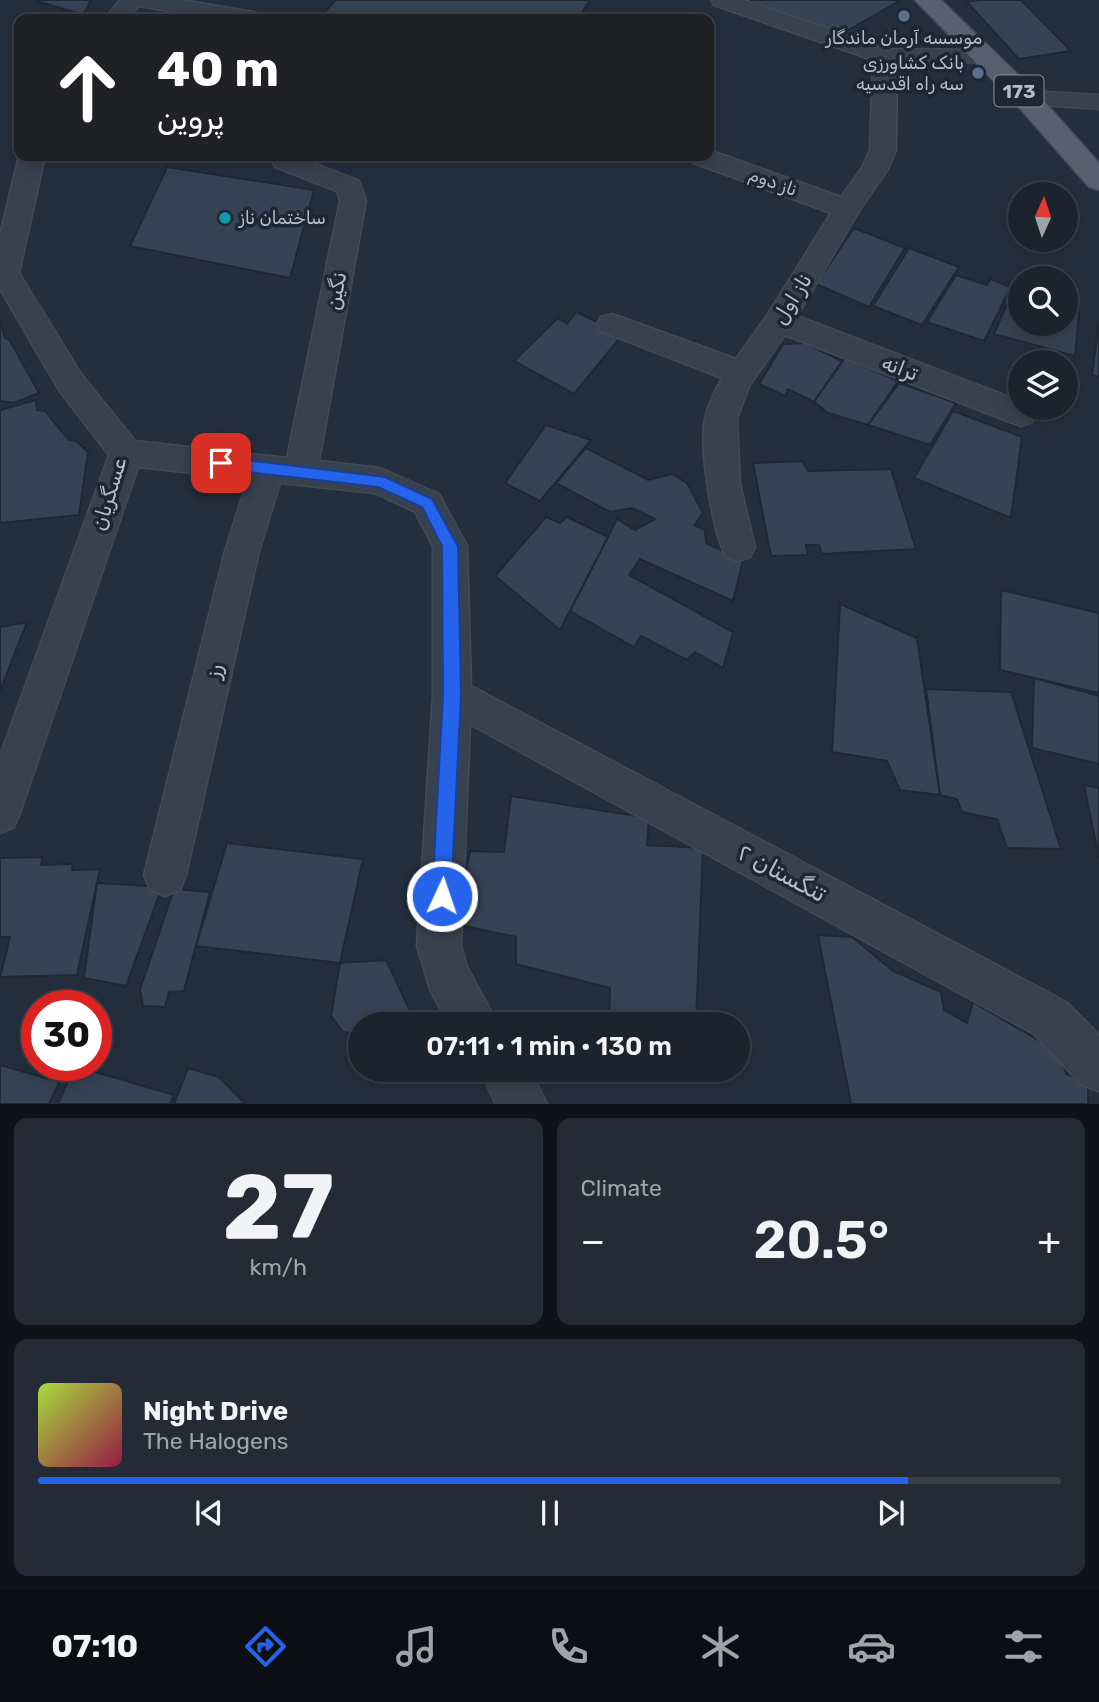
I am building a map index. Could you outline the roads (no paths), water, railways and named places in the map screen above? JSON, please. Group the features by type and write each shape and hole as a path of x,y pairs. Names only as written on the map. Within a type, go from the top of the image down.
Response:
{"main road":[{"name":"173","path":"927,0 1026,98 1099,181"}],"street":[{"path":"119,14 132,0"},
{"path":"143,0 224,14"},
{"path":"722,0 885,56 982,55"},
{"name":"ناز اول","path":"738,547 723,484 721,419 735,383 779,321 847,209 876,169 883,150 885,56"},
{"path":"1026,98 1099,102"},
{"name":"عسگریان","path":"0,813 126,453 70,382 3,273 31,161"},
{"name":"نگین","path":"284,161 299,170 340,180 350,187 353,201 285,470"},
{"name":"ناز دوم","path":"713,161 847,209"},
{"name":"ترانه","path":"779,321 1008,409"},
{"path":"612,324 742,373"},
{"path":"126,453 380,481 427,503 450,546 452,695 439,946 447,976 468,1012"},
{"name":"رز","path":"165,875 242,551 285,470"},
{"name":"تنگستان ۲","path":"452,695 1050,1018 1099,1068"},
{"path":"510,1082 523,1104"}],"place":[{"name":"موسسه آرمان ماندگار","path":"904,16"},
{"name":"بانک کشاورزی سه راه اقدسیه","path":"978,73"},
{"name":"ساختمان ناز","path":"225,218"}]}
